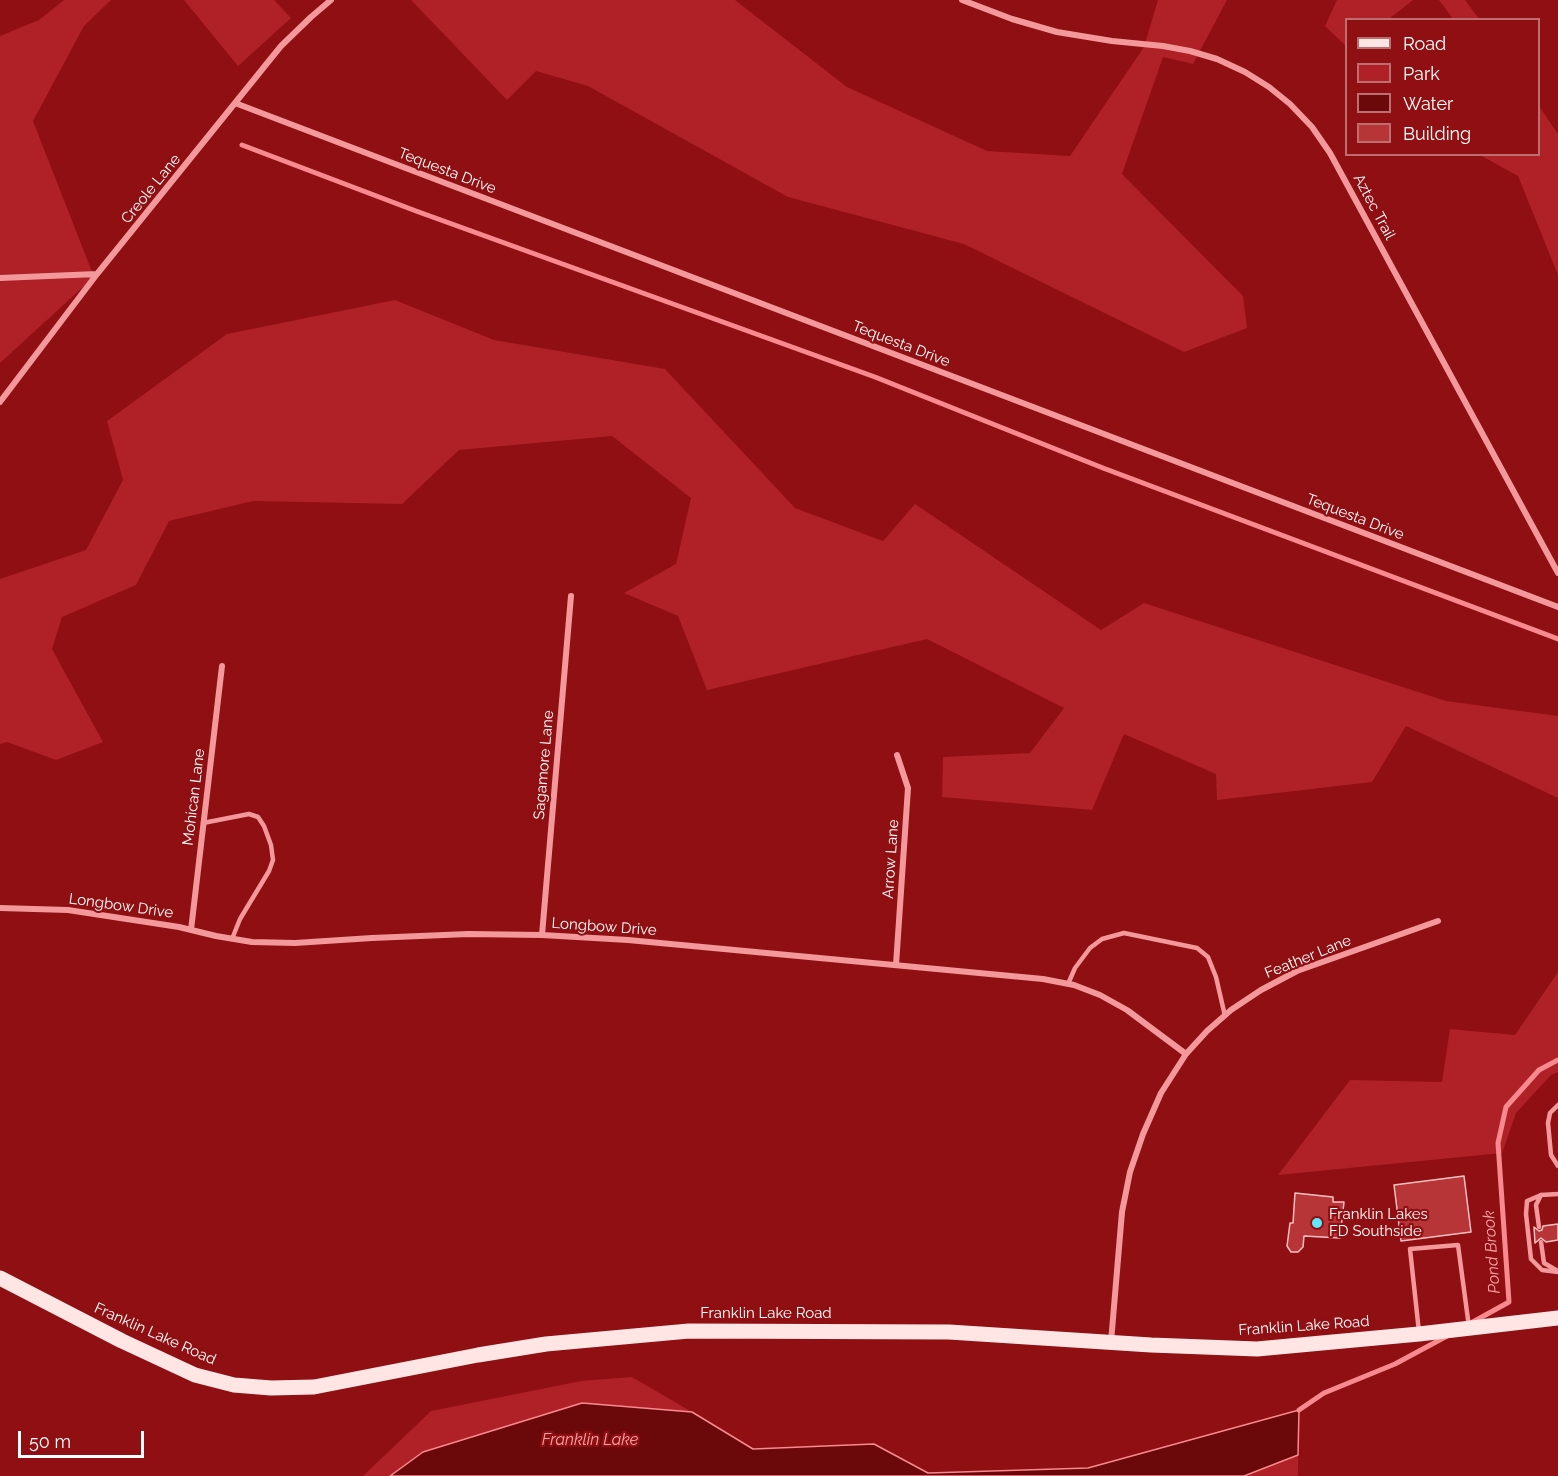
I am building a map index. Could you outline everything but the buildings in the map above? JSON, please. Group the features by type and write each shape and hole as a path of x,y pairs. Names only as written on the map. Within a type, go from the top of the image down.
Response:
{"main road":[{"name":"Franklin Lake Road","path":"0,1278 122,1341 195,1375 234,1385 271,1388 314,1387 478,1354 546,1344 689,1331 949,1332 1110,1343 1257,1349 1469,1329 1558,1318"}],"street":[{"name":"Creole Lane","path":"0,402 97,274 281,46 331,0"},
{"name":"Aztec Trail","path":"962,0 1012,19 1057,32 1163,46 1217,59 1245,72 1290,104 1312,127 1330,153 1558,573"},
{"name":"Tequesta Drive","path":"235,103 1558,607"},
{"path":"0,278 97,274"},
{"name":"Sagamore Lane","path":"542,935 571,596"},
{"name":"Mohican Lane","path":"191,930 222,666"},
{"name":"Arrow Lane","path":"896,965 908,788 897,755"},
{"name":"Longbow Drive","path":"0,908 68,910 179,927 232,939 295,944 424,936 542,935 628,940 1043,979 1068,984 1100,995 1127,1010 1186,1054"},
{"name":"Feather Lane","path":"1110,1343 1122,1212 1130,1172 1161,1093 1186,1054 1207,1031 1225,1016 1261,990 1297,971 1438,921"}],"lane":[{"path":"203,823 249,814 258,817 271,845 273,860 269,871 240,920 232,939"},
{"path":"1068,984 1090,948 1102,939 1124,933 1197,948 1208,957 1225,1016"},
{"path":"1558,1105 1550,1113 1548,1123 1551,1155 1558,1166"},
{"path":"1558,1194 1541,1195 1527,1201 1526,1214 1531,1259 1542,1270 1558,1271"},
{"path":"1539,1227 1536,1205 1541,1195"},
{"path":"1541,1242 1544,1263 1558,1271"},
{"path":"1419,1334 1410,1249 1458,1245 1469,1329"}],"green space":[{"path":"64,0 111,0 84,26 33,121 94,277 0,363 0,36 39,20"},
{"path":"184,0 274,0 291,18 238,66"},
{"path":"411,0 735,0 847,87 987,151 1070,156 1144,47 1158,0 1227,0 1193,64 1163,57 1122,174 1243,296 1247,328 1184,352 964,244 788,197 588,86 536,71 507,100"},
{"path":"1337,0 1413,0 1390,18 1345,18 1345,45 1325,26"},
{"path":"1439,0 1465,0 1478,18 1452,18"},
{"path":"1540,107 1558,134 1558,275 1518,176 1482,156 1540,156"},
{"path":"395,300 494,340 665,369 795,508 883,541 915,504 1101,630 1144,603 1446,701 1558,716 1558,798 1406,726 1372,782 1217,800 1216,774 1124,734 1092,810 942,797 943,757 1030,753 1064,708 927,639 707,690 678,616 624,593 676,564 691,498 612,436 459,450 402,504 253,501 169,521 136,585 62,617 52,649 103,742 56,760 7,742 0,744 0,579 86,550 123,480 107,421 227,334"},
{"path":"1558,972 1558,1072 1551,1075 1516,1113 1502,1153 1278,1175 1350,1080 1442,1082 1450,1029 1515,1035"},
{"path":"632,1377 692,1412 582,1403 423,1452 390,1476 363,1476 431,1411 581,1381"},
{"path":"1298,1455 1298,1476 1244,1476"}],"water":[{"name":"Franklin Lake","path":"582,1403 692,1412 753,1449 874,1444 928,1473 1088,1468 1299,1410 1298,1455 1244,1476 390,1476 423,1452"}],"waterway":[{"path":"242,145 416,211 875,377 1103,468 1558,639"},
{"name":"Pond Brook","path":"1471,1323 1509,1302 1498,1143 1506,1107 1539,1070 1558,1060"},
{"name":"Pond Brook","path":"1299,1410 1324,1393 1395,1364 1447,1336"}],"place":[{"name":"Franklin Lakes FD Southside","path":"1317,1223"}]}
